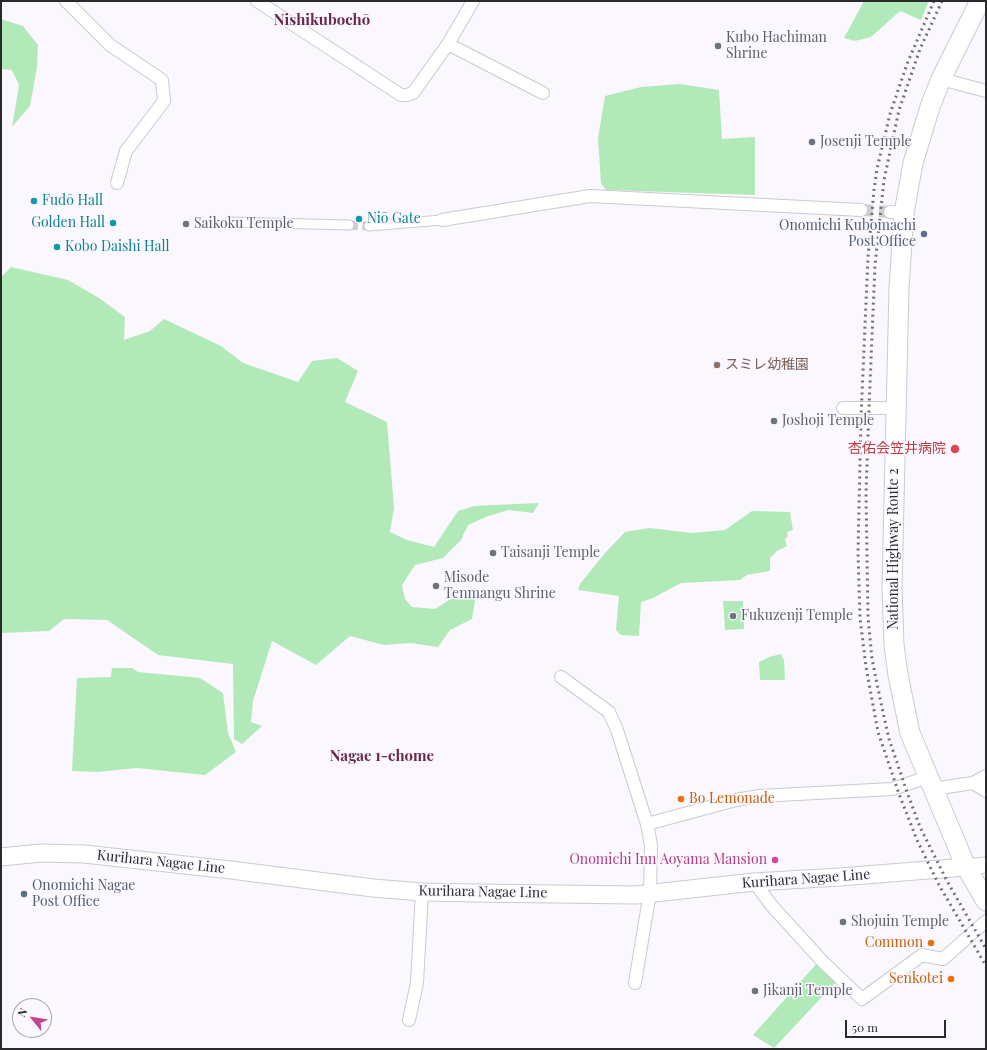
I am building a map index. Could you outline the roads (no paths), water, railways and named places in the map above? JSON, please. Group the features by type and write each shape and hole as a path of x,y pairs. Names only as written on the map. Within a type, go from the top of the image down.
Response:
{"highway":[{"name":"National Highway Route 2","path":"980,1 941,79 897,213 899,288 892,580 894,645 898,675 910,733 966,867 986,901"}],"main road":[{"name":"Kurihara Nagae Line","path":"1,857 41,853 84,854 231,870 372,888 422,892 636,895 650,892 754,882 966,867"}],"street":[{"path":"66,1 110,45 162,80 164,101 126,151 117,183"},
{"path":"257,1 401,95 413,93 448,44 473,1"},
{"path":"448,44 543,93"},
{"path":"941,79 986,91"},
{"path":"369,226 442,220 590,196 861,210"},
{"path":"229,222 350,225"},
{"path":"843,408 896,408"},
{"path":"561,677 609,712 617,730 648,824 651,845 650,892 635,983"},
{"path":"648,824 736,800 759,796 892,789 914,783 973,783 986,776"},
{"path":"973,783 986,791"},
{"path":"966,867 986,866"},
{"path":"754,882 772,906 823,962 862,1000 922,955 943,960 986,921"},
{"path":"409,1020 417,983 422,892"}],"tunnel":[{"path":"861,210 890,212"},
{"path":"349,225 369,226"}],"railway":[{"path":"934,1 907,64 890,114 877,169 874,190 868,257 861,418 858,552 860,618 866,667 878,732 899,794 917,840 939,885 986,966"},
{"path":"942,1 920,49 899,110 884,180 875,265 869,408 866,494 868,617 872,659 889,739 907,792 920,827 947,881 986,949"}],"place":[{"name":"Kubo Hachiman Shrine","path":"718,46"},
{"name":"Josenji Temple","path":"812,142"},
{"name":"Fudō Hall","path":"34,201"},
{"name":"Niō Gate","path":"359,219"},
{"name":"Golden Hall","path":"113,223"},
{"name":"Saikoku Temple","path":"186,224"},
{"name":"Onomichi Kubomachi Post Office","path":"924,234"},
{"name":"Kobo Daishi Hall","path":"57,247"},
{"name":"スミレ幼稚園","path":"717,365"},
{"name":"Joshoji Temple","path":"774,421"},
{"name":"杏佑会笠井病院","path":"955,449"},
{"name":"Taisanji Temple","path":"493,553"},
{"name":"Misode Tenmangu Shrine","path":"436,586"},
{"name":"Fukuzenji Temple","path":"733,616"},
{"name":"Bo Lemonade","path":"681,799"},
{"name":"Onomichi Inn Aoyama Mansion","path":"775,860"},
{"name":"Onomichi Nagae Post Office","path":"24,894"},
{"name":"Shojuin Temple","path":"843,922"},
{"name":"Common","path":"931,943"},
{"name":"Senkotei","path":"951,979"},
{"name":"Jikanji Temple","path":"755,991"}],"district":[{"name":"Nishikubochō","path":"322,20"},
{"name":"Nagae 1-chome","path":"382,756"}]}
